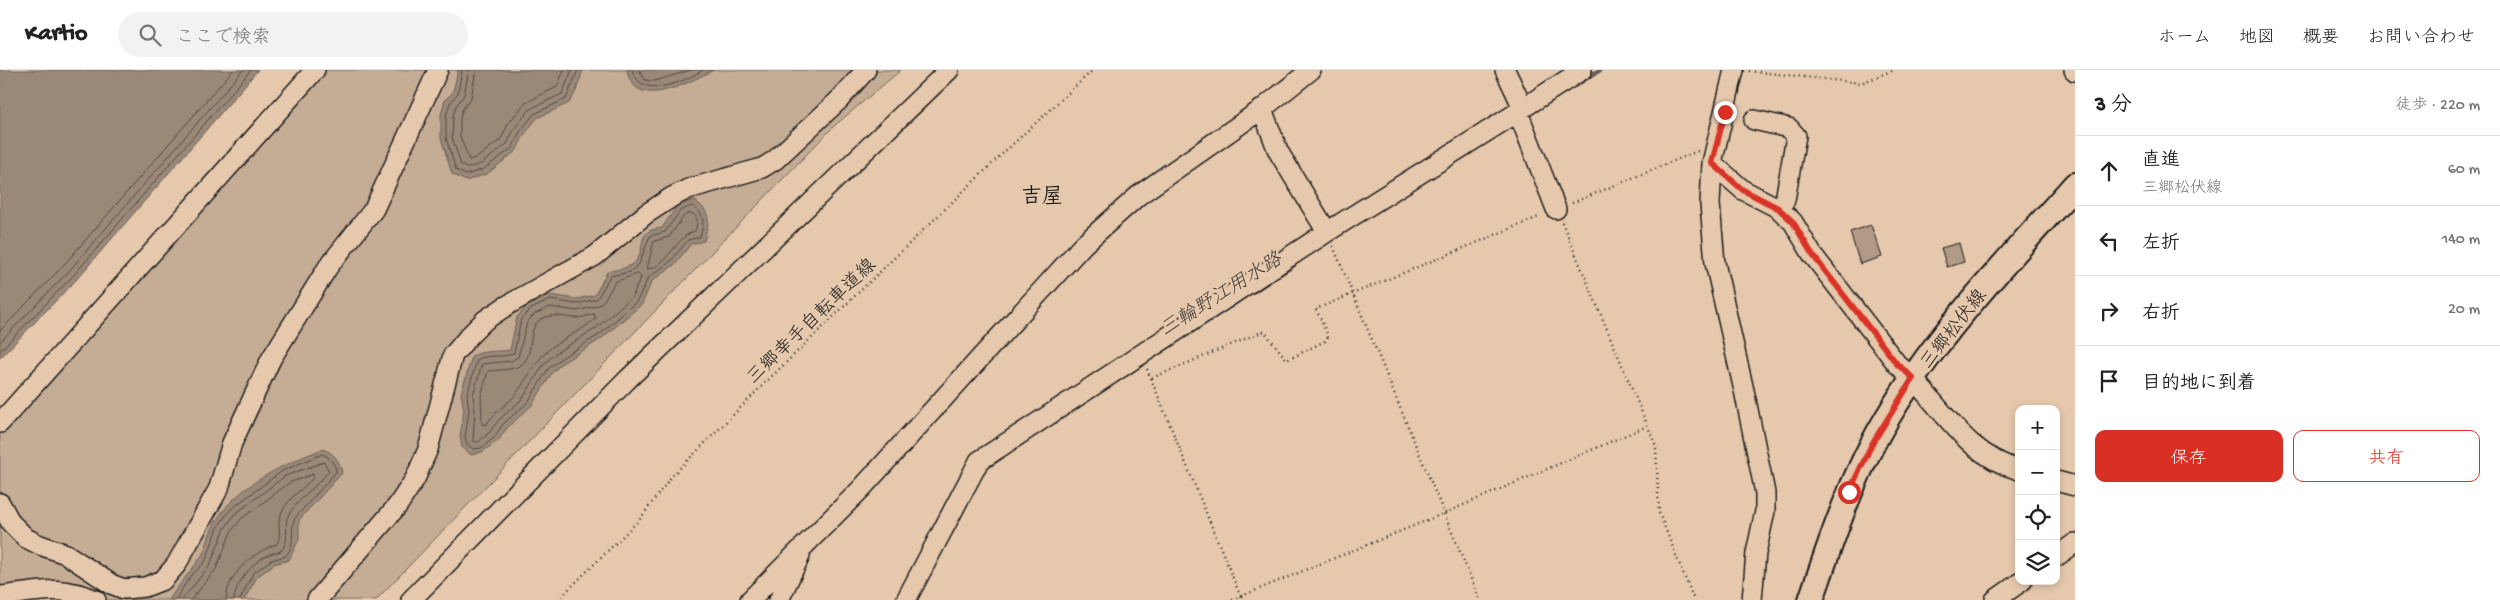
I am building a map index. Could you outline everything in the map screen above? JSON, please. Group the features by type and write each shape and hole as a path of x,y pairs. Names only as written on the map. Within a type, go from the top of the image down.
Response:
{"main road":[{"name":"三郷松伏線","path":"1811,600 1849,492 1872,444 1913,378 1972,301 2075,185"}],"street":[{"path":"0,423 315,70"},
{"path":"0,503 11,523 26,538 66,554 124,590 145,587 163,580 176,565 219,488 232,443 271,359 328,267 374,210 438,70"},
{"path":"317,600 398,505 415,479 428,449 453,355 485,320 506,306 595,256 646,214 672,197 688,189 762,168 775,160 840,99 866,70"},
{"path":"411,600 627,380 949,70"},
{"path":"750,600 915,431 1038,292 1084,245 1140,194 1262,109 1312,70"},
{"path":"1505,70 1556,210"},
{"path":"906,600 979,461 1327,232 1582,70"},
{"path":"1740,70 1714,154 1710,204 1715,263 1746,395 1765,493 1765,511 1756,553 1758,598"},
{"path":"1262,109 1278,151 1327,232"},
{"path":"1754,120 1790,128 1796,136 1785,200 1778,208"},
{"path":"1714,154 1743,190 1778,208 1793,222 1812,254 1897,364 1913,378 1957,431 1986,456 2015,468"},
{"path":"2060,482 2075,486"},
{"path":"2060,553 2075,543"},
{"path":"779,600 804,546"},
{"path":"0,596 37,589 65,591 94,599 102,578"},
{"path":"1995,600 2016,585"}],"path":[{"name":"三郷幸手自転車道線","path":"558,600 640,519 670,478 758,389 971,183 1093,70"},
{"path":"1740,70 1861,83 1894,70"},
{"path":"1152,378 1264,331 1287,360 1325,341 1328,336 1316,309 1352,292 1556,210 1714,154"},
{"path":"1556,210 1656,446 1659,513 1694,600"},
{"path":"1327,232 1480,600"},
{"path":"1140,354 1152,378 1241,598"},
{"path":"1232,600 1241,598 1445,513 1647,426"}],"shaded area":[{"path":"322,70 901,70 834,126 376,600 0,600 0,421"}],"water":[{"path":"0,70 258,70 76,280 0,358"},
{"path":"458,70 583,70 576,91 569,103 537,118 524,135 516,151 487,174 466,181 452,174 441,138 441,115 445,100 453,92"},
{"path":"627,70 714,70 664,91 652,92 641,90 632,83"},
{"path":"694,200 704,209 708,218 704,241 691,244 674,265 652,281 642,304 601,339 562,363 552,373 532,405 506,429 498,441 482,452 471,455 462,447 460,437 464,410 461,394 472,356 486,352 510,350 517,317 528,305 549,295 577,299 595,295 607,272 627,267 636,261 643,239 648,232 662,228 677,206"},
{"path":"322,449 330,452 336,458 342,473 299,520 299,539 289,560 274,564 257,577 244,600 169,600 202,556 216,521 237,496 249,486 277,469"}],"building":[{"path":"1871,225 1882,257 1860,264 1850,232"},
{"path":"1959,243 1964,262 1947,267 1941,248"}],"waterway":[{"name":"三輪野江用水路","path":"1574,86 1600,70"},
{"name":"三輪野江用水路","path":"1252,292 1294,265"},
{"name":"三輪野江用水路","path":"983,473 986,468 1002,457"}],"district":[{"name":"吉屋","path":"1042,195"}],"route":[{"path":"1725,112 1712,163 1743,190 1759,196 1778,208 1793,222 1812,254 1897,364 1913,378 1893,407 1872,444 1849,492"}]}
